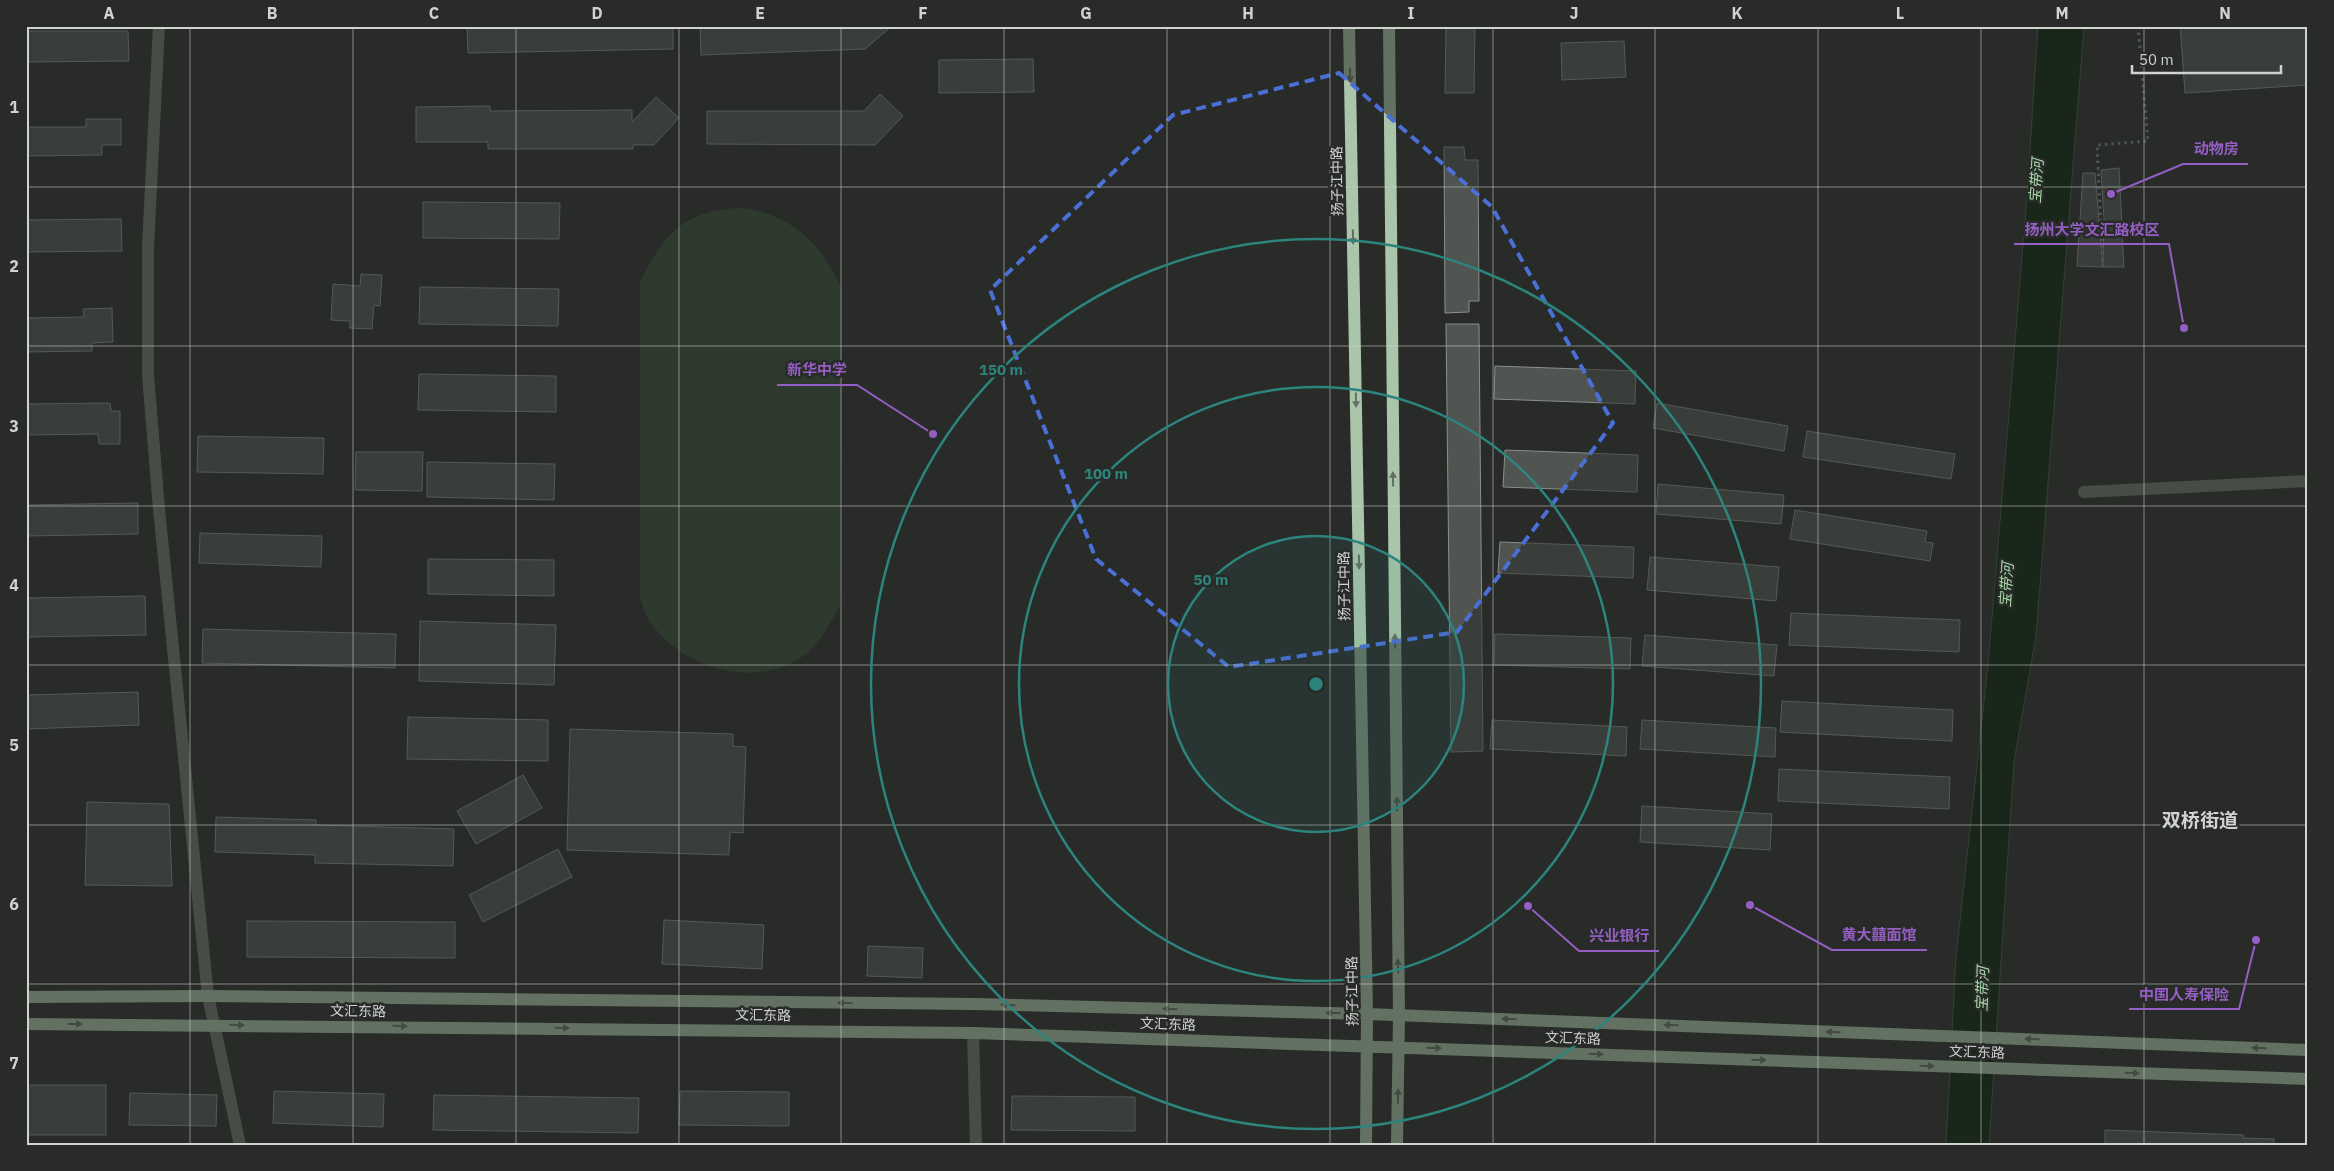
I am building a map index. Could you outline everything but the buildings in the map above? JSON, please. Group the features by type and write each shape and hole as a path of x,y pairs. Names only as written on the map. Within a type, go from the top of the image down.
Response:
{"main road":[{"name":"扬子江中路","path":"1349,26 1368,1045 1366,1145"},
{"path":"1389,26 1399,1015 1397,1145"},
{"name":"文汇东路","path":"26,997 208,996 974,1004 1399,1015 2308,1050"},
{"name":"文汇东路","path":"26,1024 214,1024 973,1033 1399,1046 2308,1079"}],"street":[{"path":"159,26 148,247 148,375 159,509 208,996 240,1145"},
{"path":"2084,492 2308,481"},
{"path":"973,1033 976,1145"}],"path":[{"path":"2103,267 2097,145 2148,140 2138,26"}],"highlighted area":[{"path":"1339,73 1492,207 1613,423 1457,632 1229,667 1096,559 990,290 1173,115"}],"shaded area":[{"path":"739,208 774,216 802,233 825,258 842,290 840,606 811,650 797,660 777,668 757,672 736,672 715,668 695,660 677,649 661,635 648,619 640,597 640,282 667,238 678,228 689,220 703,214"}],"water":[{"name":"宝带河","path":"2038,26 2084,26 2036,636 2014,762 1989,1145 1946,1145 1956,957 1988,665 2027,197"}],"place":[{"name":"动物房","path":"2111,194"},
{"name":"扬州大学文汇路校区","path":"2184,328"},
{"name":"新华中学","path":"933,434"},
{"name":"黄大囍面馆","path":"1750,905"},
{"name":"兴业银行","path":"1528,906"},
{"name":"中国人寿保险","path":"2256,940"}],"district":[{"name":"双桥街道","path":"2200,820"}]}
